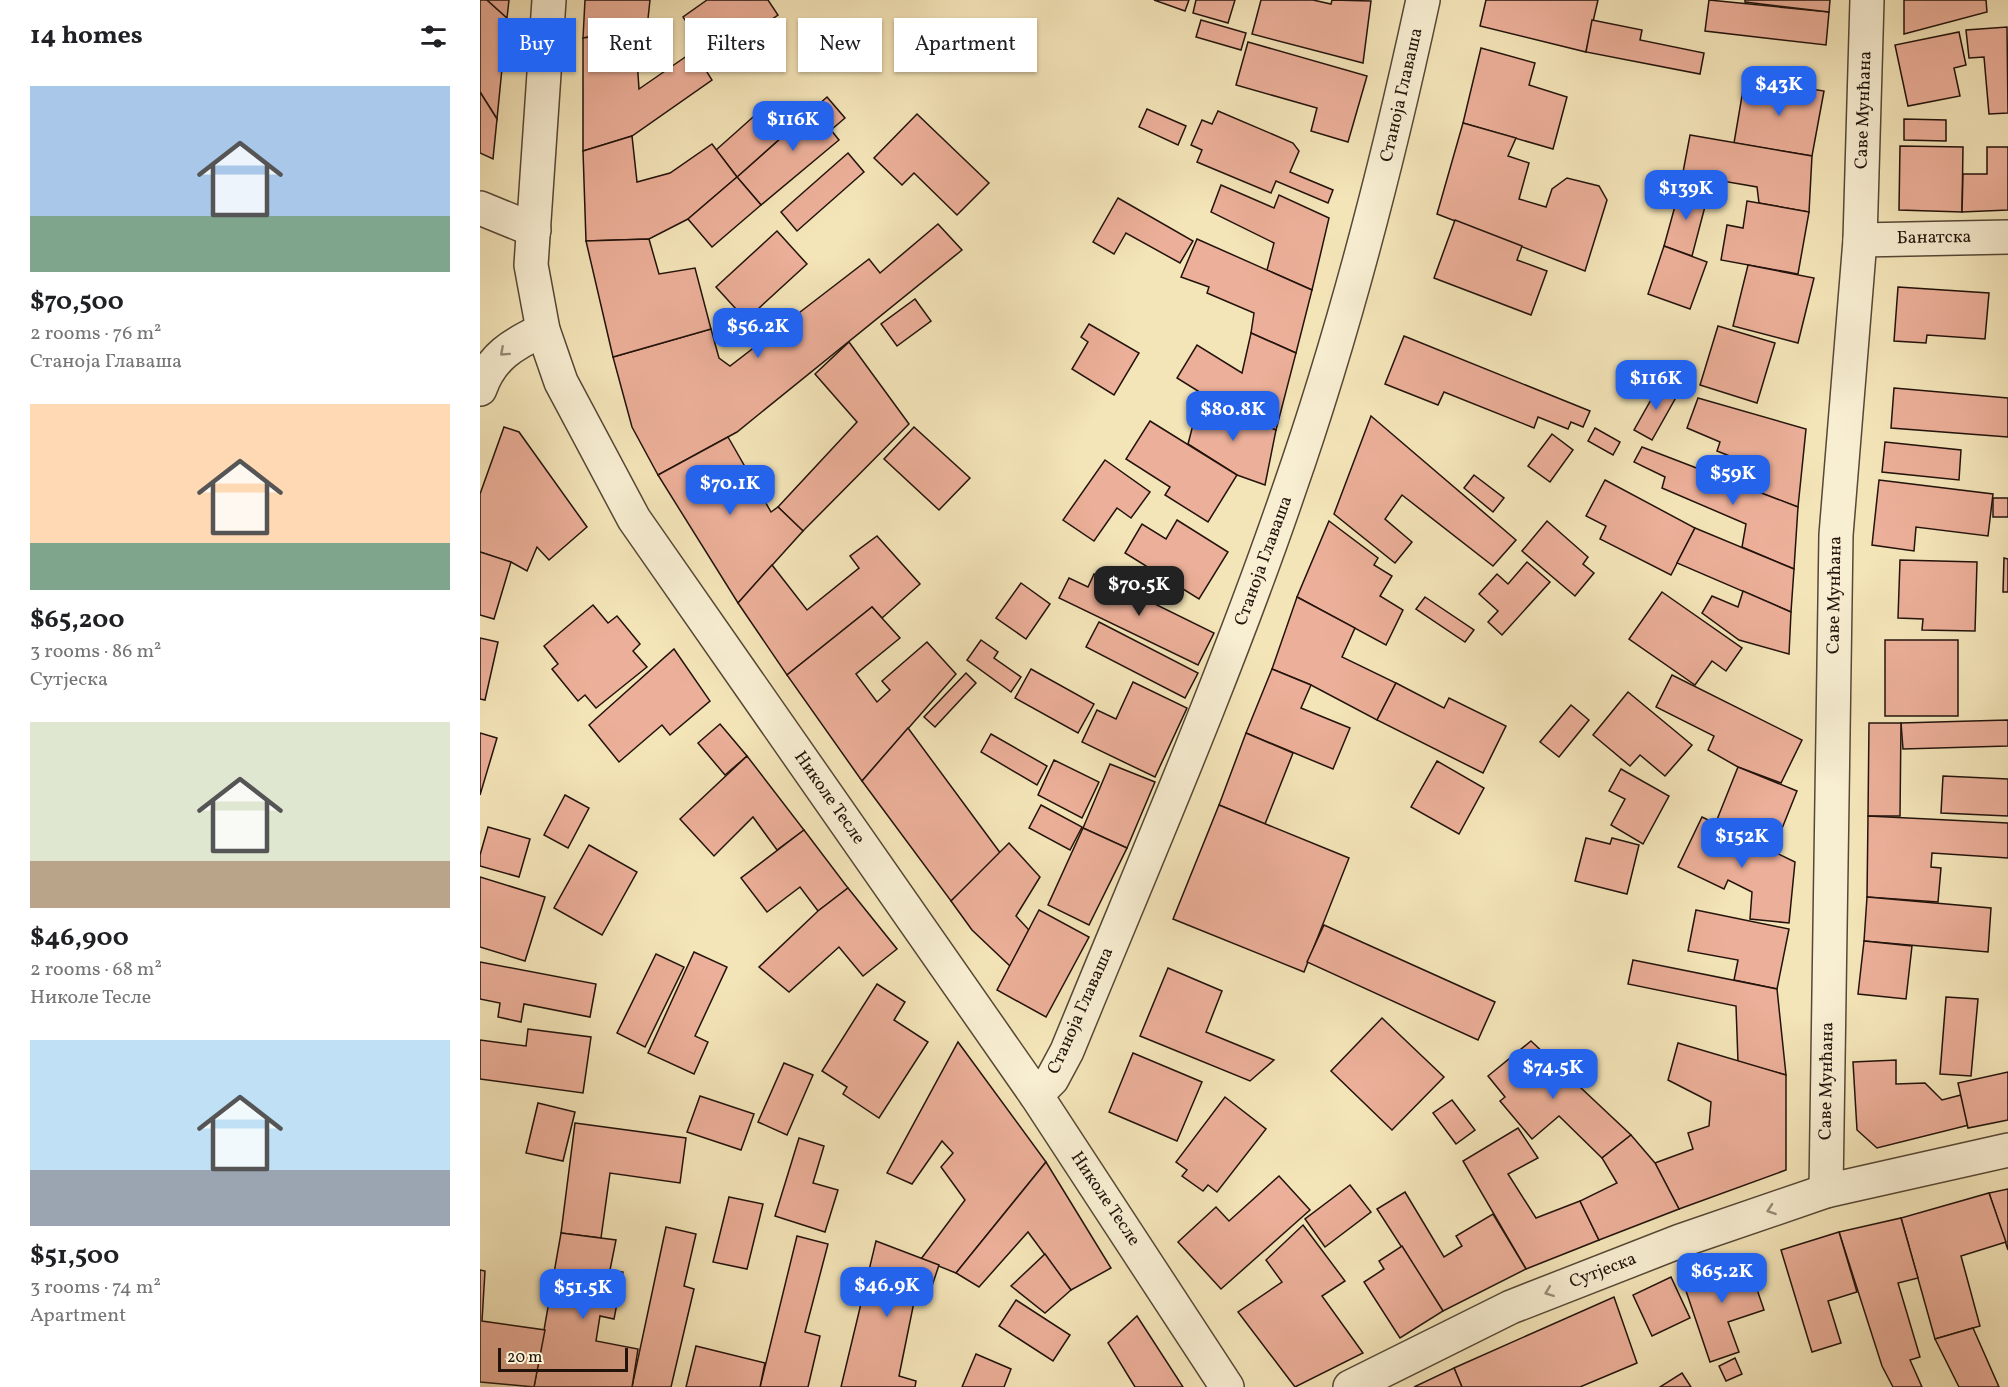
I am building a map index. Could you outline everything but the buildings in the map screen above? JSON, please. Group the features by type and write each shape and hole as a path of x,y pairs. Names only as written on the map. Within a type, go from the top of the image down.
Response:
{"street":[{"name":"Николе Тесле","path":"549,0 531,265 543,330 561,382 634,519 1036,1095 1227,1387"},
{"name":"Станоја Главаша","path":"1036,1095 1052,1079 1067,1051 1224,669 1290,489 1345,315 1390,150 1423,0"},
{"name":"Саве Мунћана","path":"1826,1191 1836,535 1860,240 1867,0"},
{"path":"480,208 534,230"},
{"name":"Банатска","path":"1860,240 2008,237"},
{"path":"480,389 498,357 514,344 543,330"},
{"name":"Сутјеска","path":"1350,1387 1511,1307 1680,1241 1826,1191 2008,1150"}]}
